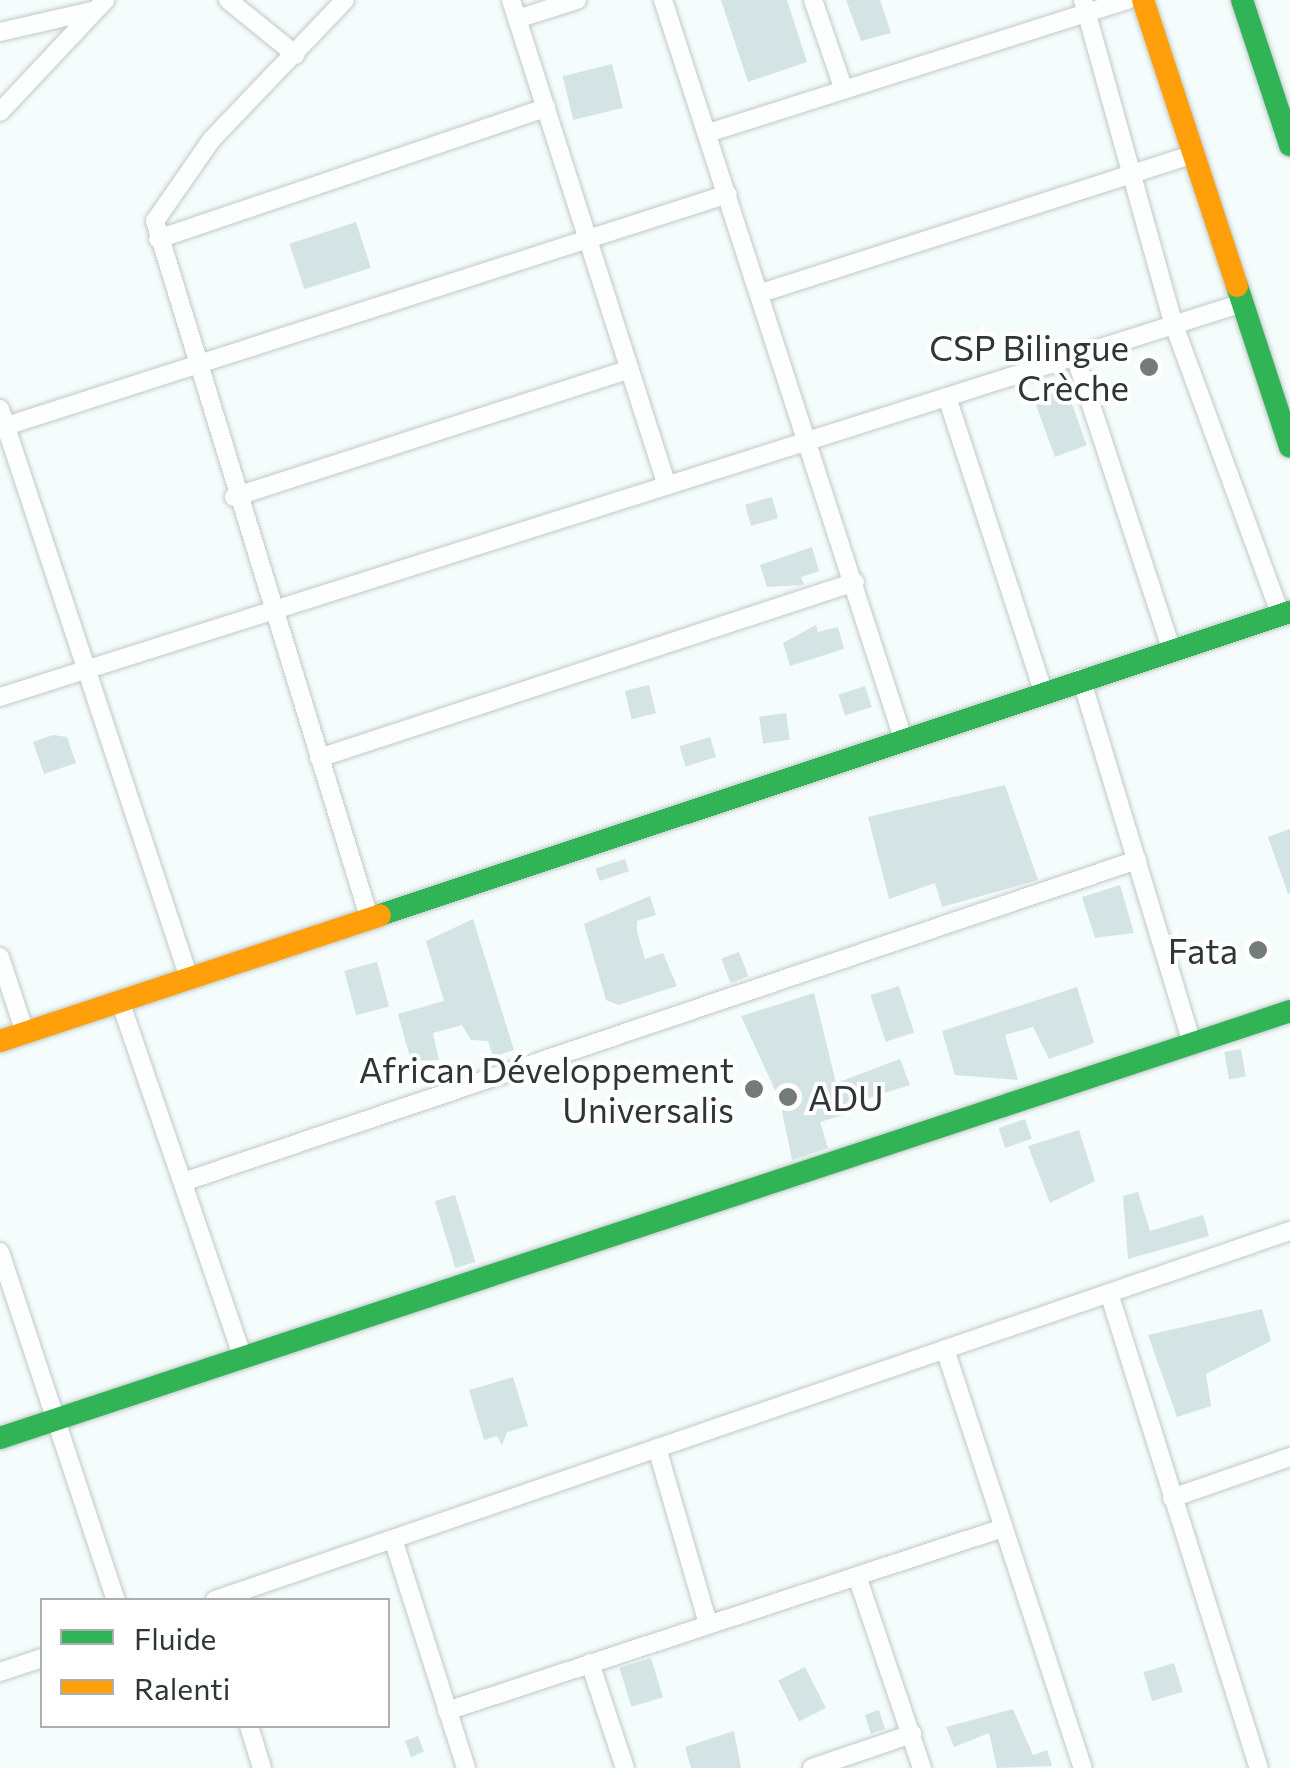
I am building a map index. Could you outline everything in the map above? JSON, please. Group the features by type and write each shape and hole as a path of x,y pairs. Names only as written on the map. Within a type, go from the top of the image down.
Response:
{"street":[{"path":"228,0 296,54"},
{"path":"344,0 181,176 158,207 158,239 234,497 369,918"},
{"path":"512,0 667,486"},
{"path":"518,19 577,0"},
{"path":"663,0 810,440 902,738"},
{"path":"813,0 844,90"},
{"path":"708,133 1085,6 1128,0"},
{"path":"1143,0 1290,446"},
{"path":"1242,0 1281,94 1290,145"},
{"path":"0,32 98,5"},
{"path":"0,112 98,5"},
{"path":"0,1041 1171,648 1286,614 1174,325 1085,6"},
{"path":"158,239 546,108"},
{"path":"760,293 1193,154"},
{"path":"189,978 90,669 3,417 194,363 728,194"},
{"path":"0,698 1243,303"},
{"path":"1075,356 1171,648"},
{"path":"234,497 630,369"},
{"path":"947,397 1043,691"},
{"path":"319,758 854,582"},
{"path":"1081,678 1192,1043"},
{"path":"183,1182 1137,860"},
{"path":"0,957 25,1033"},
{"path":"120,1001 243,1358"},
{"path":"0,1438 1290,1010"},
{"path":"221,1598 1290,1231"},
{"path":"0,1252 115,1598"},
{"path":"1109,1293 1259,1768"},
{"path":"945,1349 1082,1768"},
{"path":"657,1448 708,1624"},
{"path":"1172,1498 1290,1457"},
{"path":"447,1710 1003,1528"},
{"path":"393,1539 466,1768"},
{"path":"857,1576 922,1768"},
{"path":"0,1672 40,1659"},
{"path":"590,1663 625,1768"},
{"path":"249,1728 262,1768"},
{"path":"812,1768 912,1734"}],"building":[{"path":"721,0 787,0 807,62 748,82"},
{"path":"846,0 880,0 891,33 861,41"},
{"path":"612,64 623,108 573,120 563,76"},
{"path":"356,222 371,268 304,289 289,244"},
{"path":"1066,388 1087,445 1055,457 1034,400"},
{"path":"772,497 778,518 751,526 745,505"},
{"path":"812,547 819,571 801,577 804,585 767,587 760,565"},
{"path":"816,625 818,632 838,627 844,649 790,666 783,643"},
{"path":"649,685 656,713 632,719 625,691"},
{"path":"865,686 872,707 845,716 838,695"},
{"path":"786,713 790,740 763,743 759,717"},
{"path":"53,735 67,737 76,763 44,774 33,742"},
{"path":"710,737 716,757 686,766 679,746"},
{"path":"1005,785 1038,880 942,907 935,883 889,899 868,817"},
{"path":"1290,829 1290,893 1288,894 1268,837"},
{"path":"625,859 629,871 600,881 596,869"},
{"path":"1120,885 1134,933 1095,938 1082,897"},
{"path":"650,896 656,915 637,921 645,959 663,953 677,986 618,1005 606,1000 584,924"},
{"path":"473,919 514,1050 493,1057 488,1041 471,1040 462,1025 433,1033 439,1060 411,1061 398,1014 444,1001 426,941"},
{"path":"739,952 748,976 731,983 721,959"},
{"path":"377,962 389,1006 356,1015 344,971"},
{"path":"899,986 914,1033 886,1042 870,995"},
{"path":"1077,987 1094,1043 1049,1059 1033,1027 1005,1035 1018,1080 955,1075 942,1031"},
{"path":"814,993 836,1083 900,1059 910,1085 841,1107 843,1115 820,1122 828,1148 792,1160 780,1101 741,1016"},
{"path":"1241,1049 1246,1077 1229,1080 1224,1052"},
{"path":"1025,1119 1032,1139 1005,1148 999,1128"},
{"path":"1079,1130 1095,1181 1050,1203 1028,1146"},
{"path":"1138,1192 1150,1231 1203,1215 1209,1236 1128,1259 1123,1196"},
{"path":"455,1195 475,1262 455,1268 435,1201"},
{"path":"1262,1309 1271,1341 1206,1374 1211,1406 1177,1417 1148,1335"},
{"path":"513,1377 528,1426 507,1432 502,1445 497,1436 484,1440 469,1390"},
{"path":"651,1658 663,1697 631,1707 619,1668"},
{"path":"1174,1663 1183,1692 1152,1701 1143,1672"},
{"path":"805,1667 826,1708 799,1722 778,1681"},
{"path":"1013,1709 1033,1755 1047,1750 1052,1766 997,1768 989,1733 954,1747 946,1727"},
{"path":"879,1710 885,1729 871,1734 865,1715"},
{"path":"734,1731 741,1768 691,1768 685,1747"},
{"path":"418,1736 424,1752 411,1757 405,1741"}],"traffic: fast":[{"path":"1242,0 1290,145"},
{"path":"1237,286 1290,447"},
{"path":"380,915 1290,612"},
{"path":"0,1438 1290,1011"}],"traffic: slow":[{"path":"1143,0 1237,286"},
{"path":"0,1041 380,915"}],"place":[{"name":"CSP Bilingue Crèche","path":"1149,367"},
{"name":"Fata","path":"1258,950"},
{"name":"African Développement Universalis","path":"754,1089"},
{"name":"ADU","path":"788,1097"}]}
